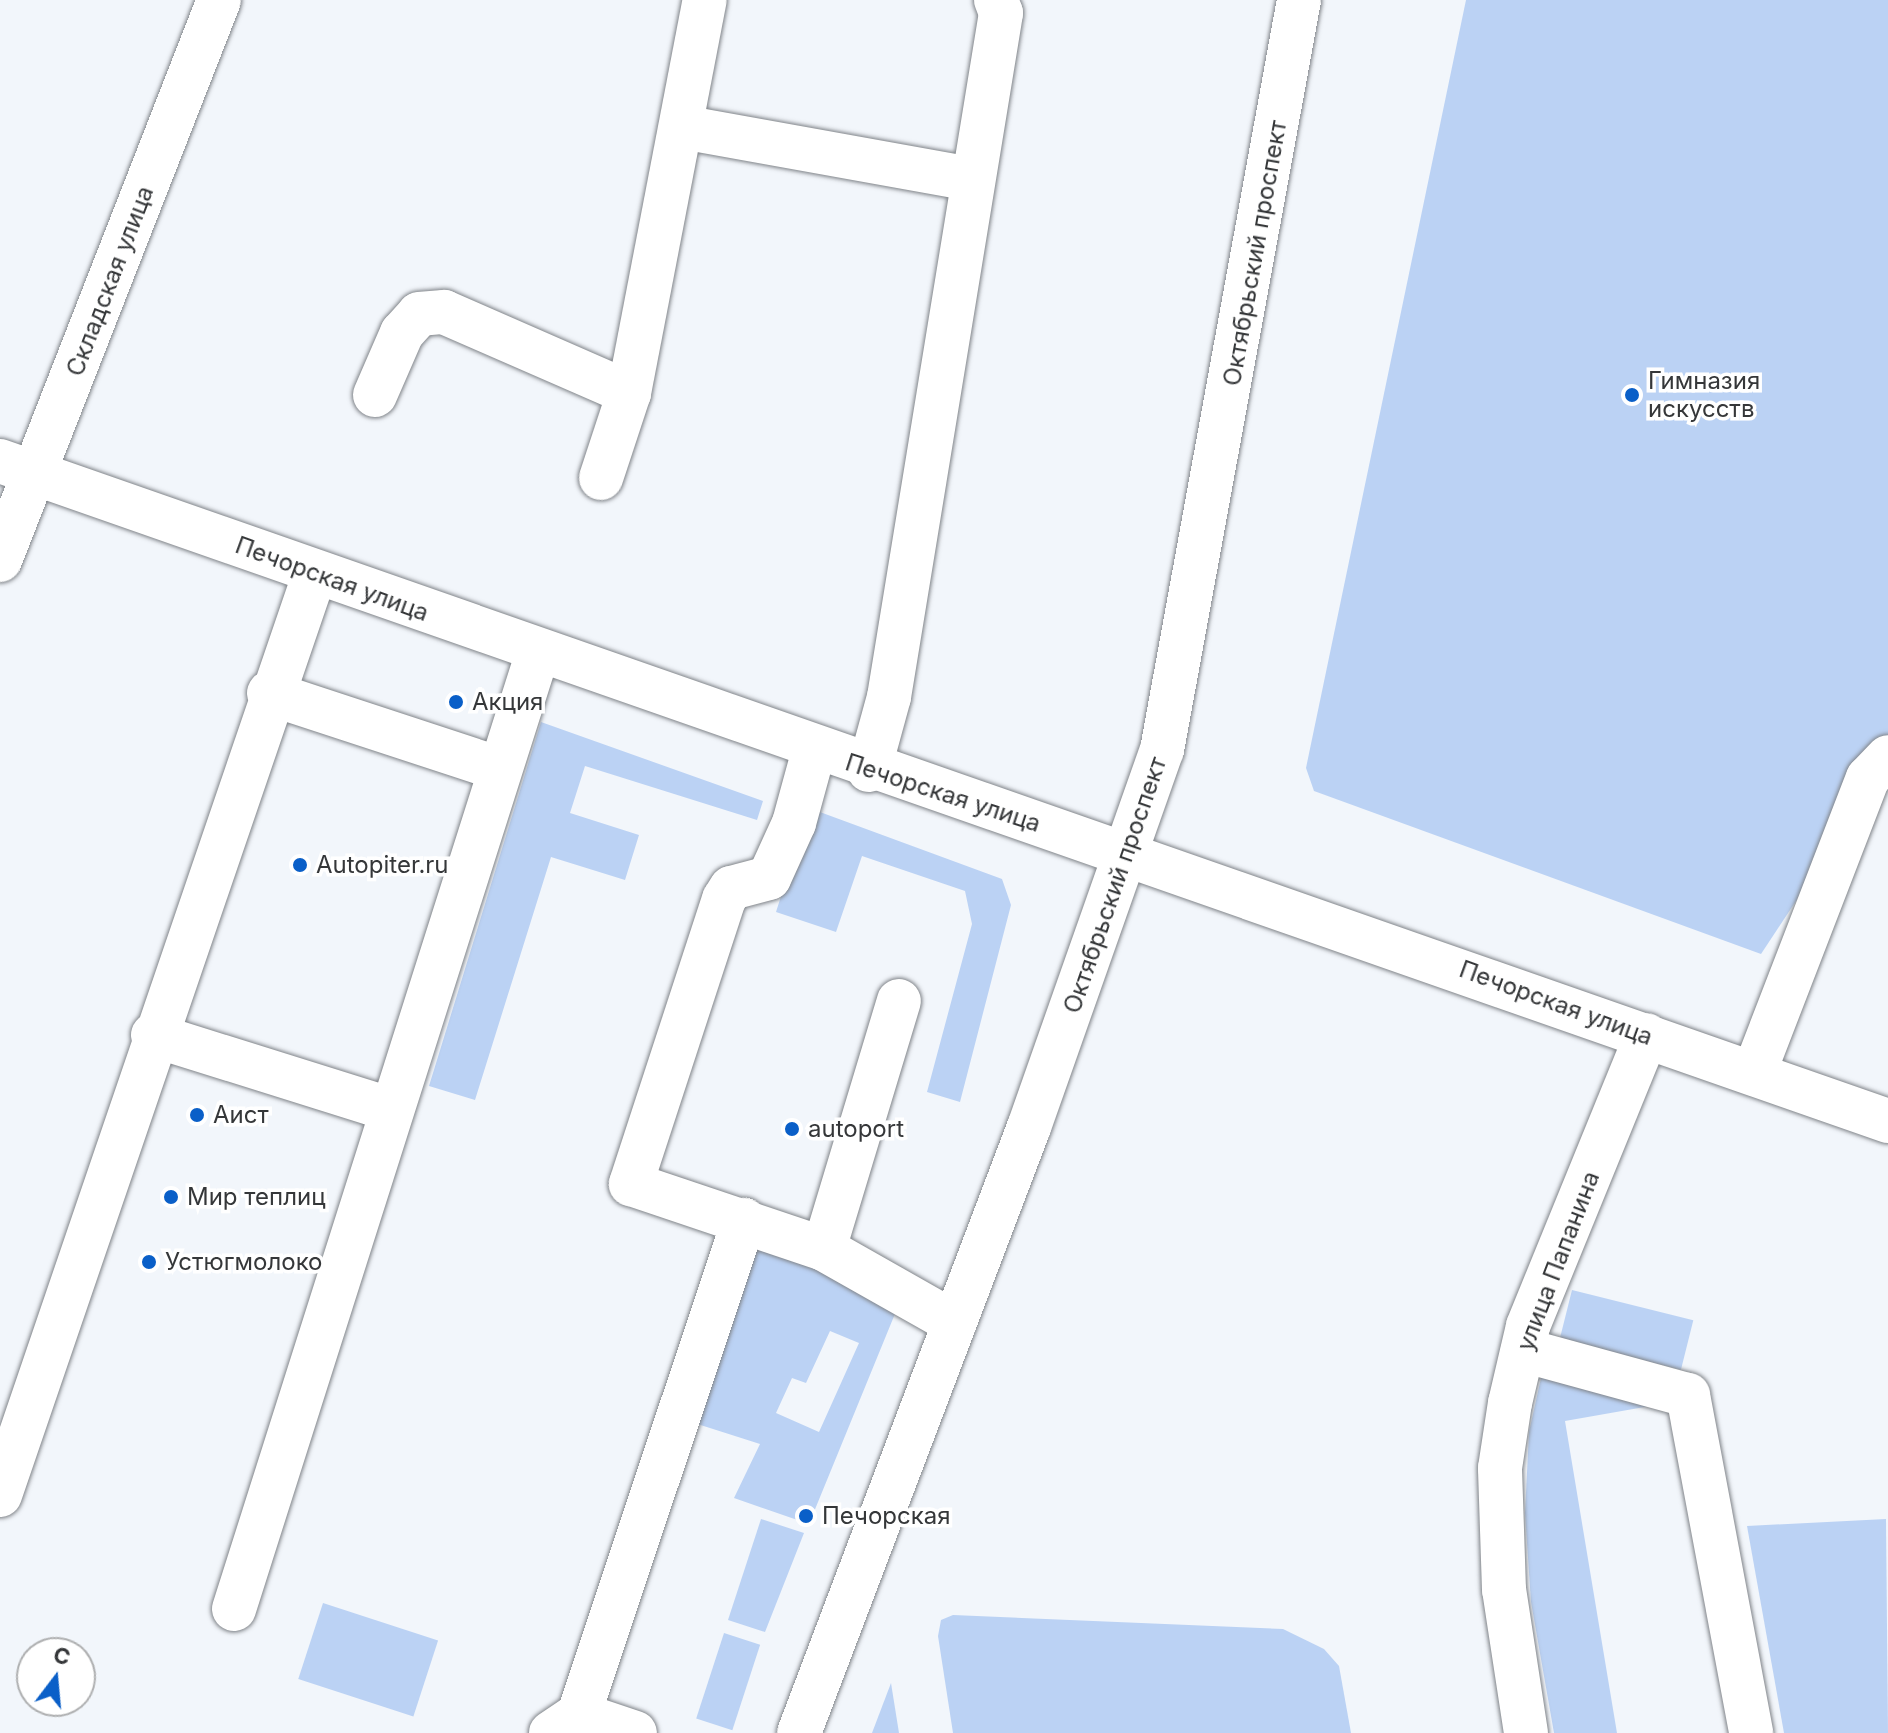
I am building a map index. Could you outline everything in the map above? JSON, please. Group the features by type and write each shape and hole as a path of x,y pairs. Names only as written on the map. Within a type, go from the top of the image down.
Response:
{"street":[{"name":"Складская улица","path":"0,560 18,467 219,0"},
{"path":"601,478 629,393 705,0"},
{"path":"869,770 889,697 1001,13 996,0"},
{"name":"Октябрьский проспект","path":"799,1733 955,1323 1127,854 1162,750 1299,0"},
{"path":"682,127 972,179"},
{"path":"375,395 402,333 419,314 444,312 629,393"},
{"name":"Печорская улица","path":"18,467 869,770 1127,854 1888,1121"},
{"path":"0,1495 269,693 315,573"},
{"path":"234,1609 538,652"},
{"path":"269,693 500,769"},
{"path":"814,750 794,823 769,878 731,888 724,899 631,1184 824,1249 955,1323"},
{"path":"1754,1073 1868,778 1888,757"},
{"path":"824,1249 899,1001"},
{"path":"153,1035 392,1110"},
{"name":"улица Папанина","path":"1526,1733 1504,1590 1500,1468 1523,1350 1647,1035"},
{"path":"635,1733 565,1724 744,1220"},
{"path":"1523,1350 1688,1395 1751,1733"}],"shaded area":[{"name":"Гимназия искусств","path":"1466,0 1888,0 1888,762 1761,954 1314,791 1306,768"},
{"path":"541,722 763,801 757,820 585,766 570,813 639,835 625,880 551,857 475,1100 429,1086"},
{"path":"809,808 1002,879 1011,905 960,1102 927,1092 972,924 965,891 862,856 836,932 776,912"},
{"path":"753,1242 805,1250 899,1304 809,1524 734,1498 760,1444 688,1421 742,1251","holes":["830,1331 859,1343 819,1432 776,1413 792,1378 806,1383"]},
{"path":"1572,1290 1693,1320 1681,1370 1560,1339"},
{"path":"1545,1360 1656,1405 1565,1421 1617,1733 1554,1733 1531,1602 1525,1513 1529,1432"},
{"path":"761,1519 804,1533 765,1632 728,1620"},
{"path":"1886,1519 1888,1733 1784,1733 1747,1526"},
{"path":"323,1603 438,1640 413,1716 298,1679"},
{"path":"953,1615 1283,1629 1324,1649 1339,1666 1351,1733 953,1733 938,1636 941,1620"},
{"path":"724,1633 760,1645 732,1730 696,1719"},
{"path":"891,1683 899,1733 872,1733"}],"place":[{"name":"Гимназия искусств","path":"1632,395"},
{"name":"Акция","path":"456,702"},
{"name":"Autopiter.ru","path":"300,865"},
{"name":"Аист","path":"197,1115"},
{"name":"autoport","path":"792,1129"},
{"name":"Мир теплиц","path":"171,1197"},
{"name":"Устюгмолоко","path":"149,1262"},
{"name":"Печорская","path":"806,1516"}]}
